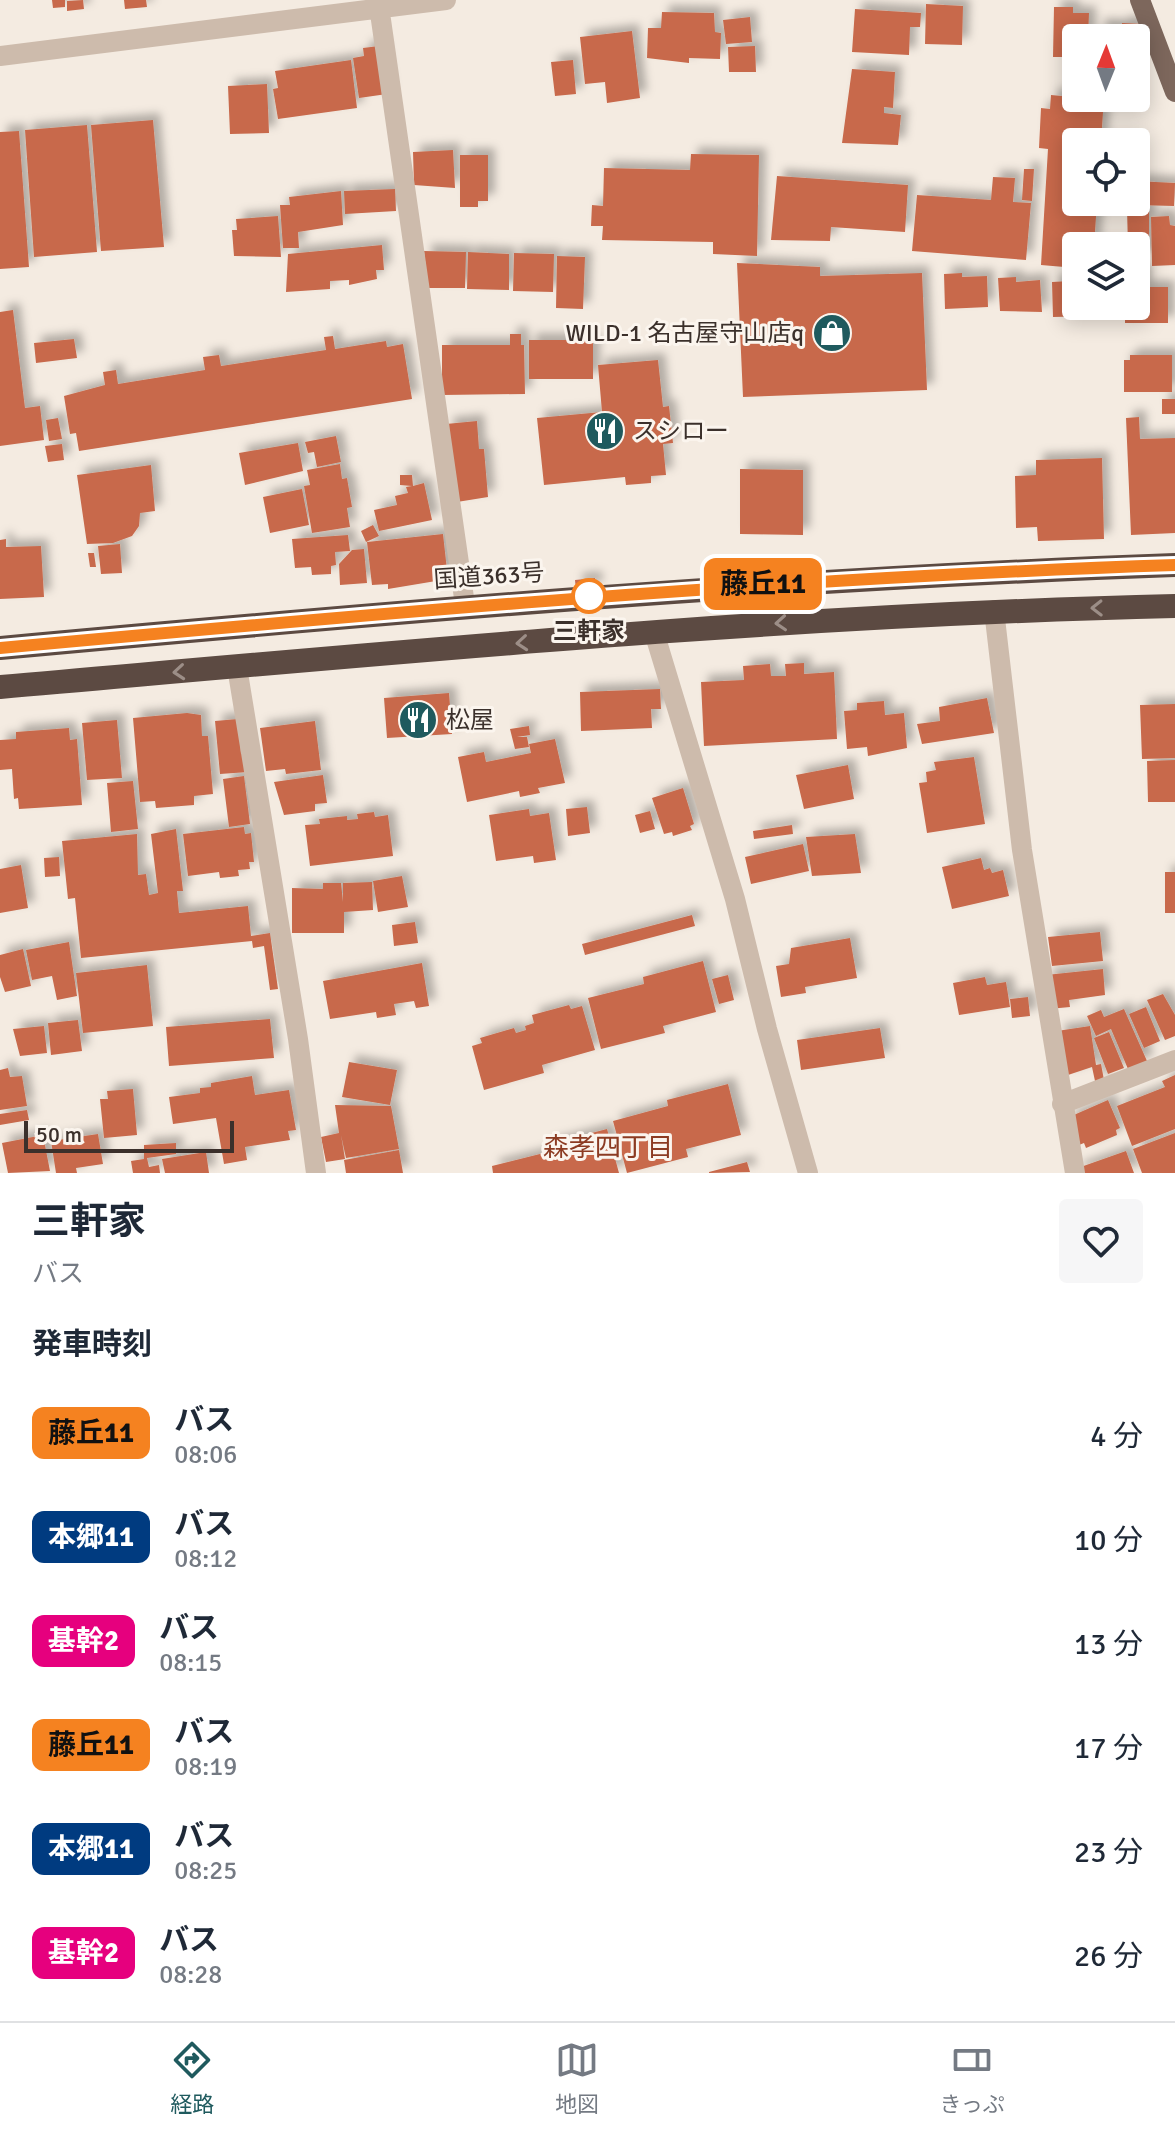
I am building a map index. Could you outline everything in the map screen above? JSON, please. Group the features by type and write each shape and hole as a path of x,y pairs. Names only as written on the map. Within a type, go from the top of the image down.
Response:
{"highway":[{"name":"国道363号","path":"0,648 465,605 914,574 1175,565"},
{"path":"0,687 654,632 994,610 1175,606"}],"main road":[{"path":"1140,0 1175,92"}],"street":[{"path":"0,56 388,4 446,0"},
{"path":"388,4 465,605"},
{"path":"994,610 1022,850 1075,1173"},
{"path":"654,632 731,885 808,1173"},
{"path":"237,667 298,1039 316,1173"},
{"path":"1062,1104 1175,1060"}],"building":[{"path":"52,0 65,0 65,7 53,8"},
{"path":"83,0 84,9 67,11 67,1"},
{"path":"124,0 146,0 147,7 125,9"},
{"path":"926,4 963,6 962,45 925,44"},
{"path":"1054,7 1073,7 1073,13 1089,13 1089,24 1062,24 1062,57 1053,57"},
{"path":"855,9 921,13 920,27 910,27 909,55 852,52"},
{"path":"662,12 714,13 715,32 721,33 720,59 689,58 689,63 647,58 648,28 661,28"},
{"path":"750,17 752,42 726,44 723,20"},
{"path":"632,31 640,98 607,103 605,82 585,84 580,37"},
{"path":"379,46 387,94 359,98 353,58 364,56 363,48"},
{"path":"755,46 756,72 729,72 728,47"},
{"path":"351,60 357,108 278,119 273,89 278,88 275,71"},
{"path":"573,60 576,94 555,96 551,62"},
{"path":"852,69 895,72 893,108 884,107 884,113 901,115 898,145 842,143"},
{"path":"267,84 269,133 230,134 228,86"},
{"path":"1051,95 1062,96 1062,112 1103,112 1102,128 1062,128 1062,216 1096,216 1095,232 1062,232 1062,267 1041,265 1048,149 1039,148 1041,108 1050,109"},
{"path":"153,120 164,247 101,251 91,125"},
{"path":"87,125 97,252 34,257 25,130"},
{"path":"19,131 29,267 0,269 0,132"},
{"path":"453,150 455,188 414,185 413,152"},
{"path":"691,154 759,155 757,256 713,254 713,242 602,240 603,226 591,226 592,205 603,206 604,168 690,170"},
{"path":"460,155 488,155 488,201 478,201 478,207 460,207"},
{"path":"1024,169 1034,169 1032,201 1022,200"},
{"path":"777,176 908,185 905,232 831,227 830,241 771,240"},
{"path":"993,177 1015,178 1013,202 1031,203 1026,260 912,251 917,195 991,200"},
{"path":"1150,182 1175,183 1174,206 1150,205"},
{"path":"395,189 396,211 345,214 344,191"},
{"path":"341,191 343,225 298,232 299,248 283,248 280,205 290,205 289,197"},
{"path":"278,216 281,257 234,256 232,230 237,230 236,219"},
{"path":"1127,216 1149,216 1149,232 1128,232"},
{"path":"1169,216 1170,225 1175,226 1175,265 1152,266 1151,217"},
{"path":"382,245 384,270 376,270 377,279 349,285 349,280 330,281 330,289 286,292 288,254"},
{"path":"424,251 466,252 465,288 428,288"},
{"path":"468,252 509,254 509,290 467,289"},
{"path":"514,253 554,254 553,292 513,291"},
{"path":"557,256 585,257 583,309 556,308"},
{"name":"WILD-1 名古屋守山店q","path":"737,263 820,267 820,276 922,273 927,390 743,397"},
{"path":"962,273 962,277 987,276 988,307 945,309 944,274"},
{"path":"1016,277 1016,282 1040,280 1042,312 1000,311 998,278"},
{"path":"1062,281 1062,317 1053,317 1052,282"},
{"path":"1150,287 1168,287 1168,323 1125,323 1125,320 1150,320"},
{"path":"13,310 25,408 40,406 44,440 0,446 0,312"},
{"path":"510,334 521,334 521,345 524,345 525,394 442,395 442,345 510,345"},
{"path":"333,336 335,349 386,341 387,347 403,344 412,399 79,451 76,433 70,434 64,396 105,385 103,372 116,370 118,384 205,370 203,357 219,355 221,366 326,350 324,337"},
{"path":"74,339 77,358 36,363 34,343"},
{"path":"529,340 593,340 593,379 529,379"},
{"path":"1130,355 1172,355 1172,392 1124,392 1124,360 1130,360"},
{"name":"スシロー","path":"658,360 663,407 669,406 673,443 663,444 666,475 651,476 651,483 626,485 625,477 544,485 537,418 602,412 598,365"},
{"path":"1162,399 1175,399 1175,414 1162,414"},
{"path":"1139,417 1140,439 1175,438 1175,533 1131,535 1126,418"},
{"path":"58,418 62,439 49,441 46,420"},
{"path":"477,421 479,449 484,449 488,497 457,502 446,424"},
{"path":"336,436 341,462 317,467 314,452 308,453 305,442"},
{"path":"298,443 303,471 245,485 239,453"},
{"path":"62,444 64,460 48,462 45,446"},
{"path":"1102,458 1104,539 1038,541 1037,527 1016,528 1015,476 1036,475 1036,460"},
{"path":"340,464 342,479 347,478 352,507 347,508 350,527 312,533 304,486 310,485 307,470"},
{"path":"151,465 155,511 140,513 139,526 132,536 113,543 87,544 77,475"},
{"path":"740,469 803,470 803,535 740,534"},
{"path":"400,475 412,475 413,486 424,483 432,520 379,531 374,510 397,505 395,496 408,493 406,487 412,486 400,485"},
{"path":"302,489 309,525 270,533 263,497"},
{"path":"373,525 379,536 366,542 361,531"},
{"path":"443,534 448,579 388,589 388,584 372,585 367,542"},
{"path":"348,535 350,551 335,552 336,565 331,566 331,574 312,575 311,567 295,568 292,539"},
{"path":"6,539 6,547 41,546 44,597 0,599 0,540"},
{"path":"120,544 122,573 101,574 98,546"},
{"path":"364,549 367,583 340,585 339,564 352,550"},
{"path":"88,553 94,553 96,567 90,567"},
{"path":"595,578 596,588 576,590 575,580"},
{"path":"804,663 804,674 834,672 837,739 704,746 701,682 744,680 743,666 770,664 771,676 786,676 785,664"},
{"path":"660,689 661,709 651,709 652,728 581,731 580,692"},
{"path":"449,693 452,734 387,738 384,698"},
{"path":"987,698 994,733 922,744 917,724 940,721 939,707"},
{"path":"884,701 885,715 904,713 907,748 868,756 867,747 847,749 844,711 857,710 857,703"},
{"path":"1175,704 1175,758 1142,759 1140,705"},
{"path":"187,713 201,715 202,736 208,736 213,794 194,796 194,805 156,808 155,801 140,802 133,718"},
{"path":"238,719 241,754 246,753 248,772 220,774 215,721"},
{"path":"117,720 122,778 87,780 82,723"},
{"path":"315,721 321,770 286,774 285,769 266,771 260,728"},
{"path":"529,726 530,735 517,737 527,737 529,747 515,749 510,729"},
{"path":"69,728 70,740 77,739 82,805 19,809 18,798 14,799 12,769 0,770 0,740 16,739 16,732"},
{"path":"555,739 565,783 538,788 540,793 520,797 519,791 467,802 458,757 484,752 486,762 531,753 529,744"},
{"path":"974,757 985,824 927,833 919,783 927,782 926,772 936,770 934,762"},
{"path":"1175,760 1175,802 1148,802 1147,761"},
{"path":"848,765 854,799 804,809 796,775"},
{"path":"323,775 327,803 315,804 315,811 284,815 274,782"},
{"path":"244,776 250,824 229,827 223,779"},
{"path":"133,781 138,829 111,832 107,783"},
{"path":"683,788 694,824 690,826 692,830 673,836 672,832 664,834 652,798"},
{"path":"587,807 590,833 568,836 566,809"},
{"path":"529,809 530,816 549,813 556,860 534,863 533,856 496,861 489,815"},
{"path":"650,811 655,829 640,833 635,815"},
{"path":"374,812 375,817 388,815 393,856 310,866 305,825 320,824 319,819 347,816 347,820 358,819 357,814"},
{"path":"792,825 793,834 754,839 753,831"},
{"path":"244,827 245,834 251,833 254,862 249,862 250,869 238,870 239,876 220,878 219,872 188,876 183,834"},
{"path":"176,829 183,891 177,891 179,913 248,906 251,936 270,933 278,989 270,990 264,946 253,948 252,941 81,958 75,898 68,899 62,841 137,834 138,875 146,874 149,895 158,893 151,834"},
{"path":"855,834 861,873 812,876 806,837"},
{"path":"803,844 809,871 751,884 745,857"},
{"path":"59,857 60,876 45,877 44,858"},
{"path":"981,858 984,870 990,868 992,873 1003,870 1009,896 952,909 942,867"},
{"path":"21,865 28,908 0,913 0,869"},
{"path":"1165,872 1175,872 1175,913 1165,913"},
{"path":"402,876 408,907 378,912 373,881"},
{"path":"372,882 373,910 344,912 344,933 292,933 292,888 323,889 323,883 341,883 343,902 343,883"},
{"path":"692,915 695,926 585,955 582,944"},
{"path":"415,922 418,943 394,946 392,925"},
{"path":"1100,932 1103,961 1052,966 1048,937"},
{"path":"850,938 857,978 805,987 806,993 781,997 776,966 789,964 791,948"},
{"path":"69,942 77,996 57,1000 52,976 32,980 26,950"},
{"path":"23,949 31,986 5,992 0,977 0,955"},
{"path":"703,961 716,1012 663,1026 665,1033 601,1049 588,998 644,984 643,977"},
{"path":"422,963 429,1006 416,1008 414,1001 394,1004 396,1015 377,1018 376,1012 330,1019 323,981"},
{"path":"147,965 153,1026 83,1033 76,973"},
{"path":"1103,969 1105,995 1069,1000 1070,1007 1049,1009 1046,975"},
{"path":"728,975 734,1000 719,1004 712,979"},
{"path":"985,977 987,985 1006,982 1010,1007 959,1015 953,983"},
{"path":"1163,994 1175,1015 1175,1036 1165,1040 1147,1000"},
{"path":"1028,997 1030,1016 1012,1018 1010,999"},
{"path":"569,1005 571,1009 582,1006 595,1050 542,1065 544,1073 484,1090 472,1046 482,1043 480,1038 514,1028 516,1033 526,1030 525,1026 534,1023 532,1015"},
{"path":"1146,1007 1160,1041 1144,1048 1129,1014"},
{"path":"1124,1009 1147,1061 1128,1069 1111,1029 1096,1036 1087,1016 1101,1010 1104,1017"},
{"path":"270,1019 274,1058 169,1066 166,1027"},
{"path":"78,1020 82,1051 51,1055 48,1023"},
{"path":"44,1026 47,1053 20,1056 13,1029"},
{"path":"1090,1026 1096,1065 1101,1064 1104,1080 1095,1081 1092,1067 1065,1076 1057,1031"},
{"path":"880,1028 885,1058 801,1070 797,1040"},
{"path":"1109,1032 1124,1068 1108,1074 1094,1038"},
{"path":"349,1062 397,1070 390,1105 342,1097"},
{"path":"8,1068 10,1077 22,1076 27,1106 0,1110 0,1070"},
{"path":"1175,1075 1175,1129 1132,1146 1117,1106 1165,1087 1162,1081"},
{"path":"252,1076 255,1095 289,1090 296,1130 288,1131 290,1140 245,1147 247,1160 224,1164 216,1118 173,1124 169,1097 200,1093 200,1088 211,1087 211,1083"},
{"path":"728,1084 741,1135 686,1149 688,1157 627,1173 613,1121 668,1106 667,1100"},
{"path":"133,1089 137,1135 104,1138 100,1099 108,1099 107,1091"},
{"path":"1108,1100 1120,1128 1116,1130 1117,1135 1086,1148 1084,1143 1079,1145 1067,1118"},
{"path":"335,1105 391,1106 399,1149 346,1158 341,1135 345,1159 326,1162 321,1137 339,1133"},
{"path":"27,1110 29,1120 0,1125 0,1114"},
{"path":"607,1129 619,1173 493,1173 492,1166 548,1152 546,1145"},
{"path":"1175,1133 1175,1173 1142,1173 1133,1149"},
{"path":"98,1134 103,1164 76,1168 77,1173 56,1173 51,1141"},
{"path":"43,1135 50,1171 8,1173 2,1143"},
{"path":"176,1143 176,1154 147,1158 149,1167 159,1165 160,1173 133,1173 131,1161 144,1159 144,1145"},
{"path":"399,1150 403,1173 346,1173 344,1160"},
{"path":"1126,1151 1134,1173 1076,1173 1075,1169"},
{"path":"206,1152 209,1173 165,1173 162,1159"},
{"path":"747,1162 750,1172 709,1173 709,1172"}],"bus line":[{"name":"藤丘11","path":"0,648 465,605 914,574 1175,565"}],"place":[{"name":"WILD-1 名古屋守山店q","path":"832,333"},
{"name":"スシロー","path":"605,431"},
{"name":"三軒家","path":"589,596"},
{"name":"松屋","path":"418,720"}],"district":[{"name":"森孝四丁目","path":"608,1148"}]}
